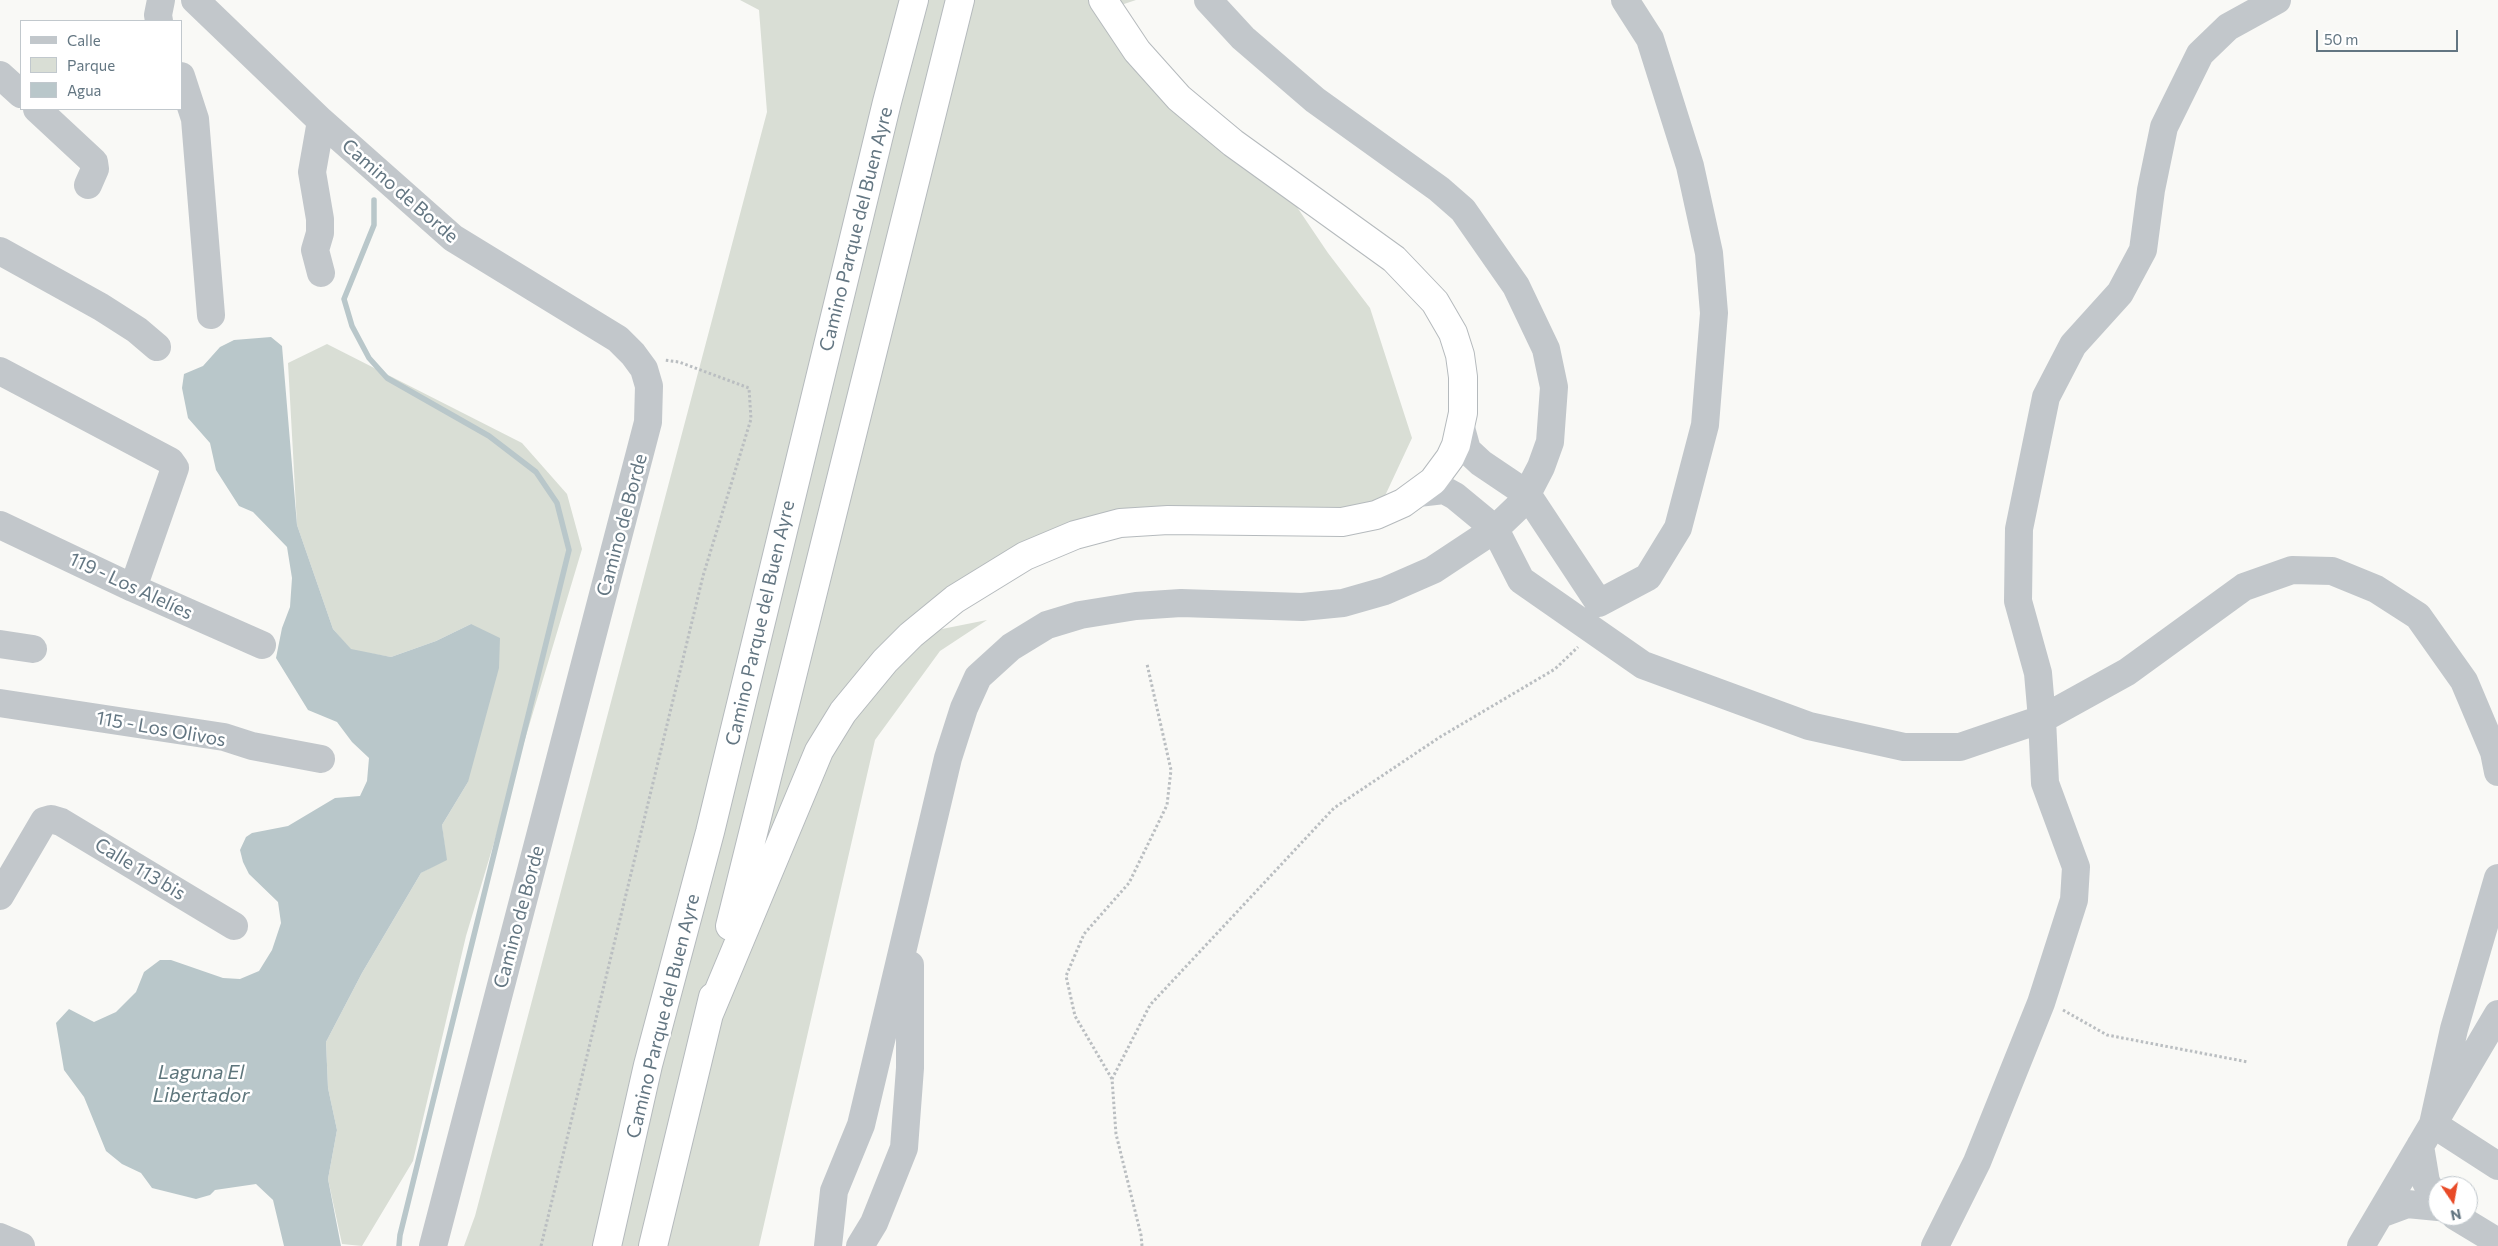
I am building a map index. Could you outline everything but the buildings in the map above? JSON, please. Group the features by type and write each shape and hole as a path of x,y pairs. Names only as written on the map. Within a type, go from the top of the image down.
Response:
{"highway":[{"name":"Camino Parque del Buen Ayre","path":"607,1246 648,1065 710,832 887,102 914,0"},
{"path":"653,1246 960,0"},
{"path":"709,1014 819,751 843,712 885,661 955,599 1025,556 1099,528 1120,523 1168,520 1342,522 1389,510 1418,493 1433,481 1450,458 1461,428 1464,394 1460,355 1445,316 1425,290 1387,254 1233,143 1179,98 1137,51 1103,0"}],"street":[{"path":"159,20 159,6 162,0"},
{"name":"Camino de Borde","path":"194,0 321,121 453,238 494,265 604,329 633,354 644,369 649,386 648,422 434,1246"},
{"path":"828,1246 834,1191 861,1125 948,758 964,708 978,677 1011,647 1047,625 1080,615 1136,606 1181,603 1302,607 1343,602 1385,591 1433,570 1495,529 1519,506 1527,494 1550,442 1554,387 1546,349 1516,286 1463,210 1439,189 1316,100 1243,38 1208,0"},
{"path":"1599,603 1648,577 1678,528 1705,425 1714,313 1710,253 1690,166 1650,39 1626,0"},
{"path":"1935,1246 1977,1162 2041,1003 2074,900 2076,867 2045,784 2038,674 2018,601 2020,529 2046,397 2072,345 2120,293 2143,250 2151,190 2164,127 2200,54 2228,27 2277,0"},
{"path":"0,74 20,93"},
{"path":"182,79 195,119 211,316"},
{"path":"38,110 94,162 95,169 88,185"},
{"path":"321,121 312,172 320,219 320,233 315,250 321,273"},
{"path":"0,251 101,307 137,330 157,347"},
{"path":"0,371 170,461 175,468 132,588"},
{"path":"1461,428 1466,450 1481,463 1527,494 1599,603 1643,665"},
{"path":"1418,493 1444,490 1449,493 1495,529 1521,580 1643,665 1809,726 1904,748 1960,747 2042,719 2127,672 2244,587 2292,570 2332,571 2376,589 2418,616 2464,681 2494,752 2498,772"},
{"name":"119 - Los Alelíes","path":"0,525 132,588 262,645"},
{"path":"0,644 33,649"},
{"name":"115 - Los Olivos","path":"0,703 224,737 252,746 321,759"},
{"name":"Calle 113 bis","path":"0,896 44,821 51,819 61,822 234,926"},
{"path":"2428,1185 2426,1182 2426,1135 2498,878"},
{"path":"860,1246 874,1223 904,1148 910,1068 910,918"},
{"path":"2361,1246 2498,1014"},
{"path":"2426,1135 2498,1166"},
{"path":"2380,1214 2407,1204 2428,1206"},
{"path":"2472,1226 2498,1242"},
{"path":"0,1238 21,1246"}],"path":[{"path":"540,1246 703,576 751,419 749,388 679,362 660,360 644,369"},
{"path":"1112,1079 1150,1004 1334,808 1440,737 1555,669 1594,631"},
{"path":"1142,1246 1116,1134 1112,1079 1074,1016 1066,976 1084,934 1129,883 1167,805 1171,770 1148,664"},
{"path":"2041,1003 2058,1008 2106,1035 2248,1062"}],"green space":[{"path":"740,0 1136,0 1109,9 1276,176 1328,253 1370,308 1412,438 1376,515 1099,528 912,635 987,620 940,651 875,740 759,1246 464,1246 475,1216 767,112 759,10"},
{"path":"327,344 522,443 567,494 582,549 466,936 413,1161 362,1246 342,1244 328,1179 337,1130 328,1088 326,1042 362,973 421,873 446,859 442,825 468,782 471,624 436,641 391,657 351,650 333,629 297,525 288,363"}],"water":[{"name":"Laguna El Libertador","path":"271,337 282,346 297,525 333,629 351,649 391,657 436,641 471,624 500,638 499,668 468,782 442,825 447,860 421,873 362,973 326,1042 328,1088 337,1130 328,1179 341,1246 284,1246 273,1200 256,1184 215,1190 210,1195 196,1199 152,1188 141,1173 122,1164 106,1151 84,1097 64,1070 56,1023 69,1009 94,1022 116,1012 136,992 144,972 160,960 171,960 223,978 240,979 259,971 272,950 281,923 278,902 249,874 243,862 240,850 246,837 252,833 288,826 335,798 360,796 367,781 369,758 352,742 337,722 308,710 276,658 282,628 290,607 292,578 287,547 253,512 239,506 216,470 210,443 188,418 182,388 184,374 203,366 220,347 234,340"}],"waterway":[{"path":"374,200 374,225 344,299 352,326 369,358 387,378 489,436 536,472 557,503 569,550 400,1235 399,1246"}]}
